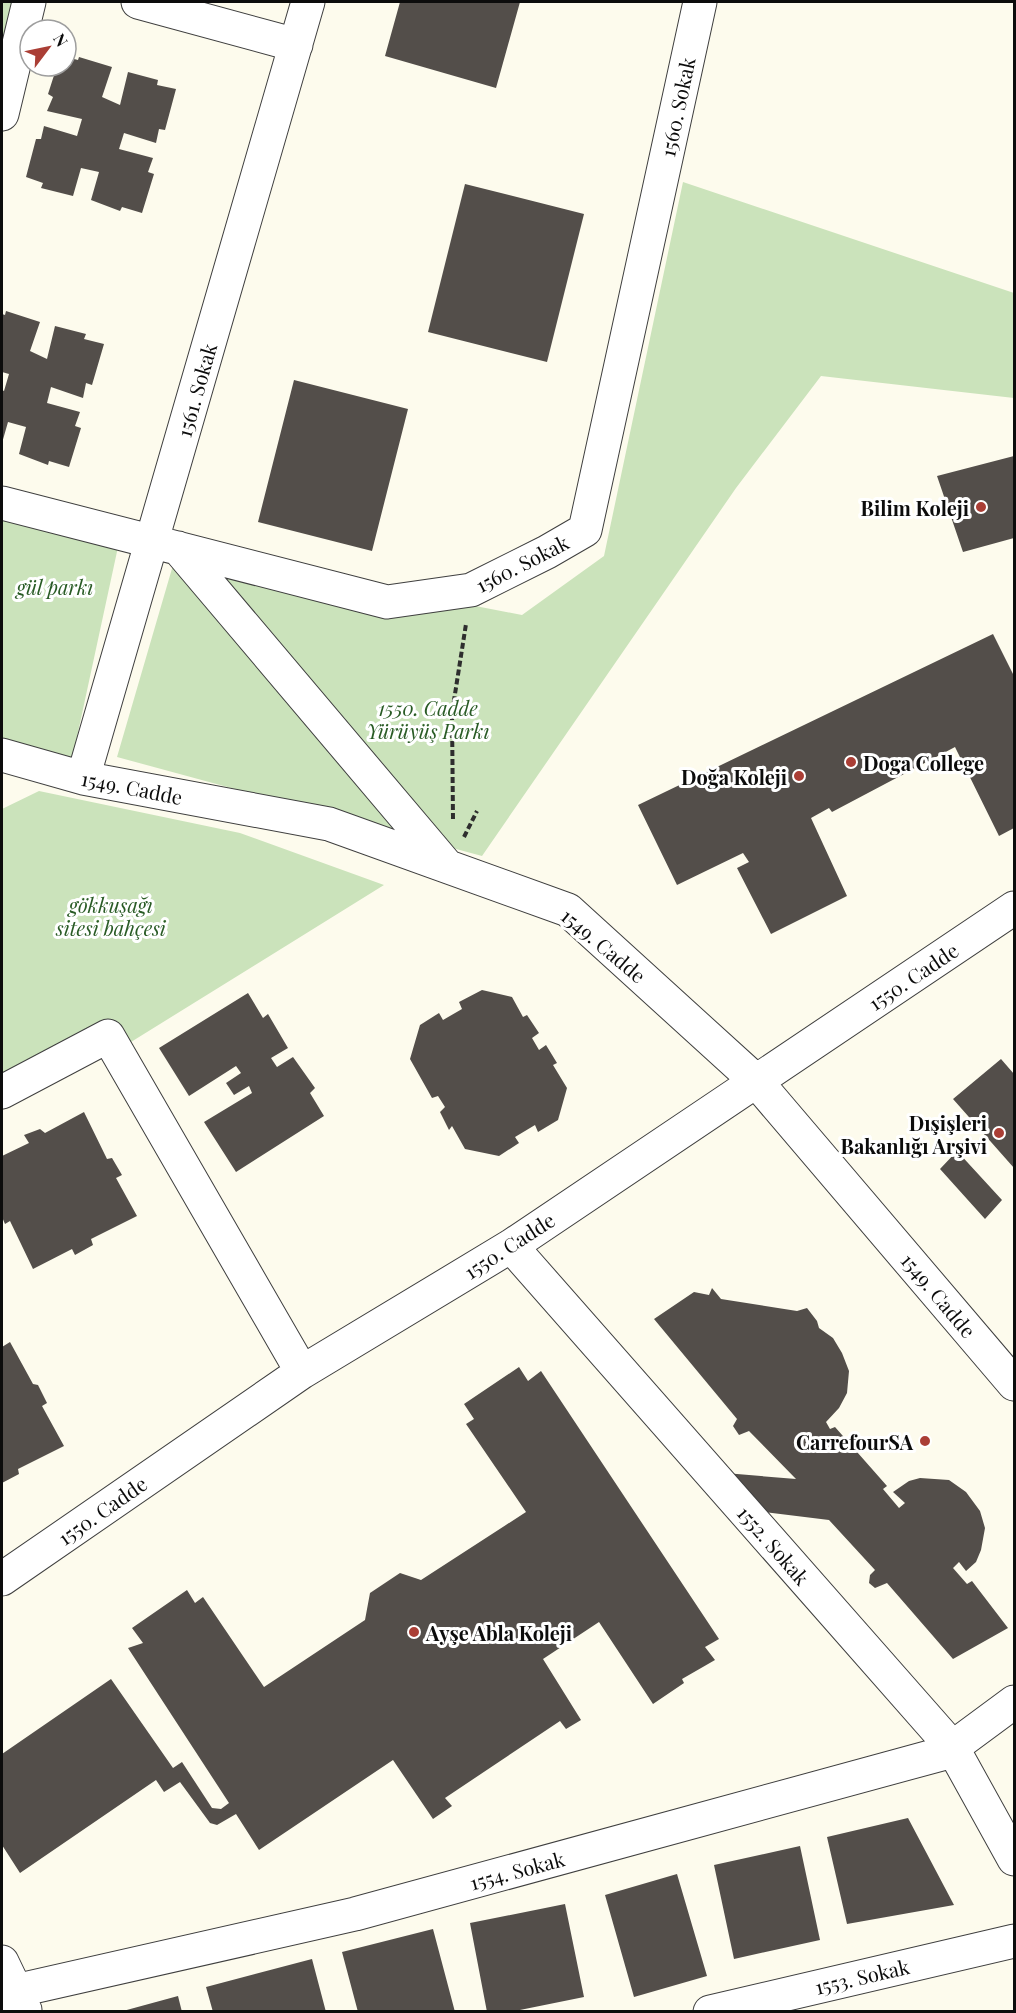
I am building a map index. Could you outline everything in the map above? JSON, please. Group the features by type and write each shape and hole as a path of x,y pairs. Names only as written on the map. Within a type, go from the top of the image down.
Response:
{"street":[{"path":"2,114 29,2"},
{"path":"138,2 296,45"},
{"name":"1561. Sokak","path":"83,778 164,545 308,2"},
{"name":"1560. Sokak","path":"2,503 387,602 471,590 585,530 700,2"},
{"path":"164,545 448,867"},
{"name":"1549. Cadde","path":"2,754 83,778 329,824 568,910 756,1081 1014,1384"},
{"name":"1550. Cadde","path":"2,1579 303,1372 510,1246 1014,908"},
{"path":"2,1092 108,1036 303,1372"},
{"name":"1552. Sokak","path":"510,1246 952,1748 1014,1859"},
{"name":"1554. Sokak","path":"14,1999 355,1914 945,1753 1014,1702"},
{"name":"1553. Sokak","path":"710,2012 1014,1941"},
{"path":"2,1962 14,1999"}],"path":[{"path":"453,825 452,713 471,590"}],"green space":[{"path":"2,2 23,2 18,18 2,78"},
{"name":"1550. Cadde Yürüyüş Parkı","path":"683,182 1014,293 1014,398 821,376 736,488 482,856 117,757 178,548 522,615 604,556"},
{"name":"gül parkı","path":"2,514 118,547 72,760 2,739"},
{"name":"gökkuşağı sitesi bahçesi","path":"39,791 240,833 384,885 131,1042 107,1021 2,1076 2,809"}],"building":[{"path":"400,2 520,2 496,88 385,56"},
{"path":"79,57 112,67 102,97 120,105 128,72 158,80 157,85 176,89 165,130 159,129 156,143 124,133 119,149 153,158 148,172 154,174 142,213 122,207 120,211 91,200 99,172 81,168 73,196 41,188 43,183 26,177 36,139 41,139 44,126 77,136 82,119 47,111 53,97 48,94 53,78 78,78"},
{"path":"465,184 584,214 547,362 428,332"},
{"path":"6,311 40,322 30,351 47,359 55,326 86,334 84,339 104,344 92,385 86,383 83,398 51,387 47,403 80,412 75,426 81,428 69,467 49,461 48,465 19,454 26,427 8,422 2,443 2,390 4,391 9,374 2,372 2,314 5,315"},
{"path":"294,380 408,409 372,551 258,522"},
{"name":"Bilim Koleji","path":"1014,456 1014,538 963,552 937,476"},
{"name":"Doğa Koleji","path":"993,634 1014,676 1014,828 999,836 955,747 832,812 829,808 811,818 847,896 771,934 737,868 749,862 743,853 677,885 638,805"},
{"path":"482,990 512,997 523,1017 527,1015 539,1033 532,1038 539,1050 546,1045 557,1063 553,1065 567,1088 558,1120 538,1132 535,1125 515,1137 519,1143 499,1156 465,1149 452,1126 449,1130 440,1112 445,1107 438,1096 432,1098 410,1059 420,1025 439,1013 443,1020 462,1009 459,1002"},
{"path":"248,993 263,1018 268,1014 288,1048 271,1058 277,1067 293,1057 315,1088 310,1093 324,1116 236,1172 204,1122 252,1093 249,1086 234,1095 226,1083 241,1073 236,1066 189,1096 159,1048"},
{"name":"Dışişleri Bakanlığı Arşivi","path":"1001,1059 1014,1074 1014,1168 953,1099"},
{"path":"84,1112 107,1159 112,1158 122,1175 116,1178 137,1216 91,1239 93,1245 75,1255 72,1249 33,1269 10,1221 5,1224 2,1217 2,1156 29,1143 24,1135 40,1129 45,1133"},
{"path":"957,1151 1002,1200 985,1219 940,1169"},
{"path":"712,1288 721,1299 797,1311 807,1308 817,1321 819,1328 833,1338 849,1371 847,1393 839,1408 826,1422 830,1429 835,1427 887,1486 883,1489 899,1508 905,1503 893,1492 909,1481 920,1478 949,1480 966,1492 980,1511 985,1528 976,1562 966,1571 959,1562 953,1568 967,1584 972,1581 1008,1628 953,1659 887,1583 875,1588 869,1583 870,1575 875,1570 829,1520 756,1511 725,1473 796,1479 749,1431 739,1435 733,1426 737,1419 654,1319 694,1292 709,1295"},
{"path":"10,1342 33,1384 38,1385 47,1403 42,1406 64,1446 18,1469 19,1474 2,1483 2,1347"},
{"path":"519,1367 528,1381 541,1371 719,1639 705,1647 715,1660 682,1679 684,1683 653,1704 599,1622 543,1659 581,1720 566,1729 560,1721 445,1798 452,1806 433,1819 393,1760 259,1850 236,1814 217,1825 210,1823 180,1782 164,1792 156,1780 20,1873 2,1845 2,1754 111,1679 173,1768 182,1762 212,1808 221,1809 229,1803 128,1648 143,1643 132,1628 187,1590 195,1603 203,1597 264,1687 365,1620 370,1593 400,1573 421,1580 526,1512 466,1424 474,1419 464,1404"},
{"path":"908,1818 954,1905 847,1924 827,1837"},
{"path":"800,1846 820,1940 734,1959 714,1865"},
{"path":"677,1874 707,1976 634,1997 605,1895"},
{"path":"565,1904 584,1997 510,2012 487,2012 470,1923"},
{"path":"433,1929 455,2012 358,2012 342,1952"},
{"path":"312,1959 326,2012 213,2012 206,1987"},
{"path":"178,1996 182,2012 123,2012 123,2011"}],"place":[{"name":"Bilim Koleji","path":"981,507"},
{"name":"Doga College","path":"851,762"},
{"name":"Doğa Koleji","path":"799,776"},
{"name":"Dışişleri Bakanlığı Arşivi","path":"999,1133"},
{"name":"CarrefourSA","path":"925,1441"},
{"name":"Ayşe Abla Koleji","path":"414,1632"}]}
